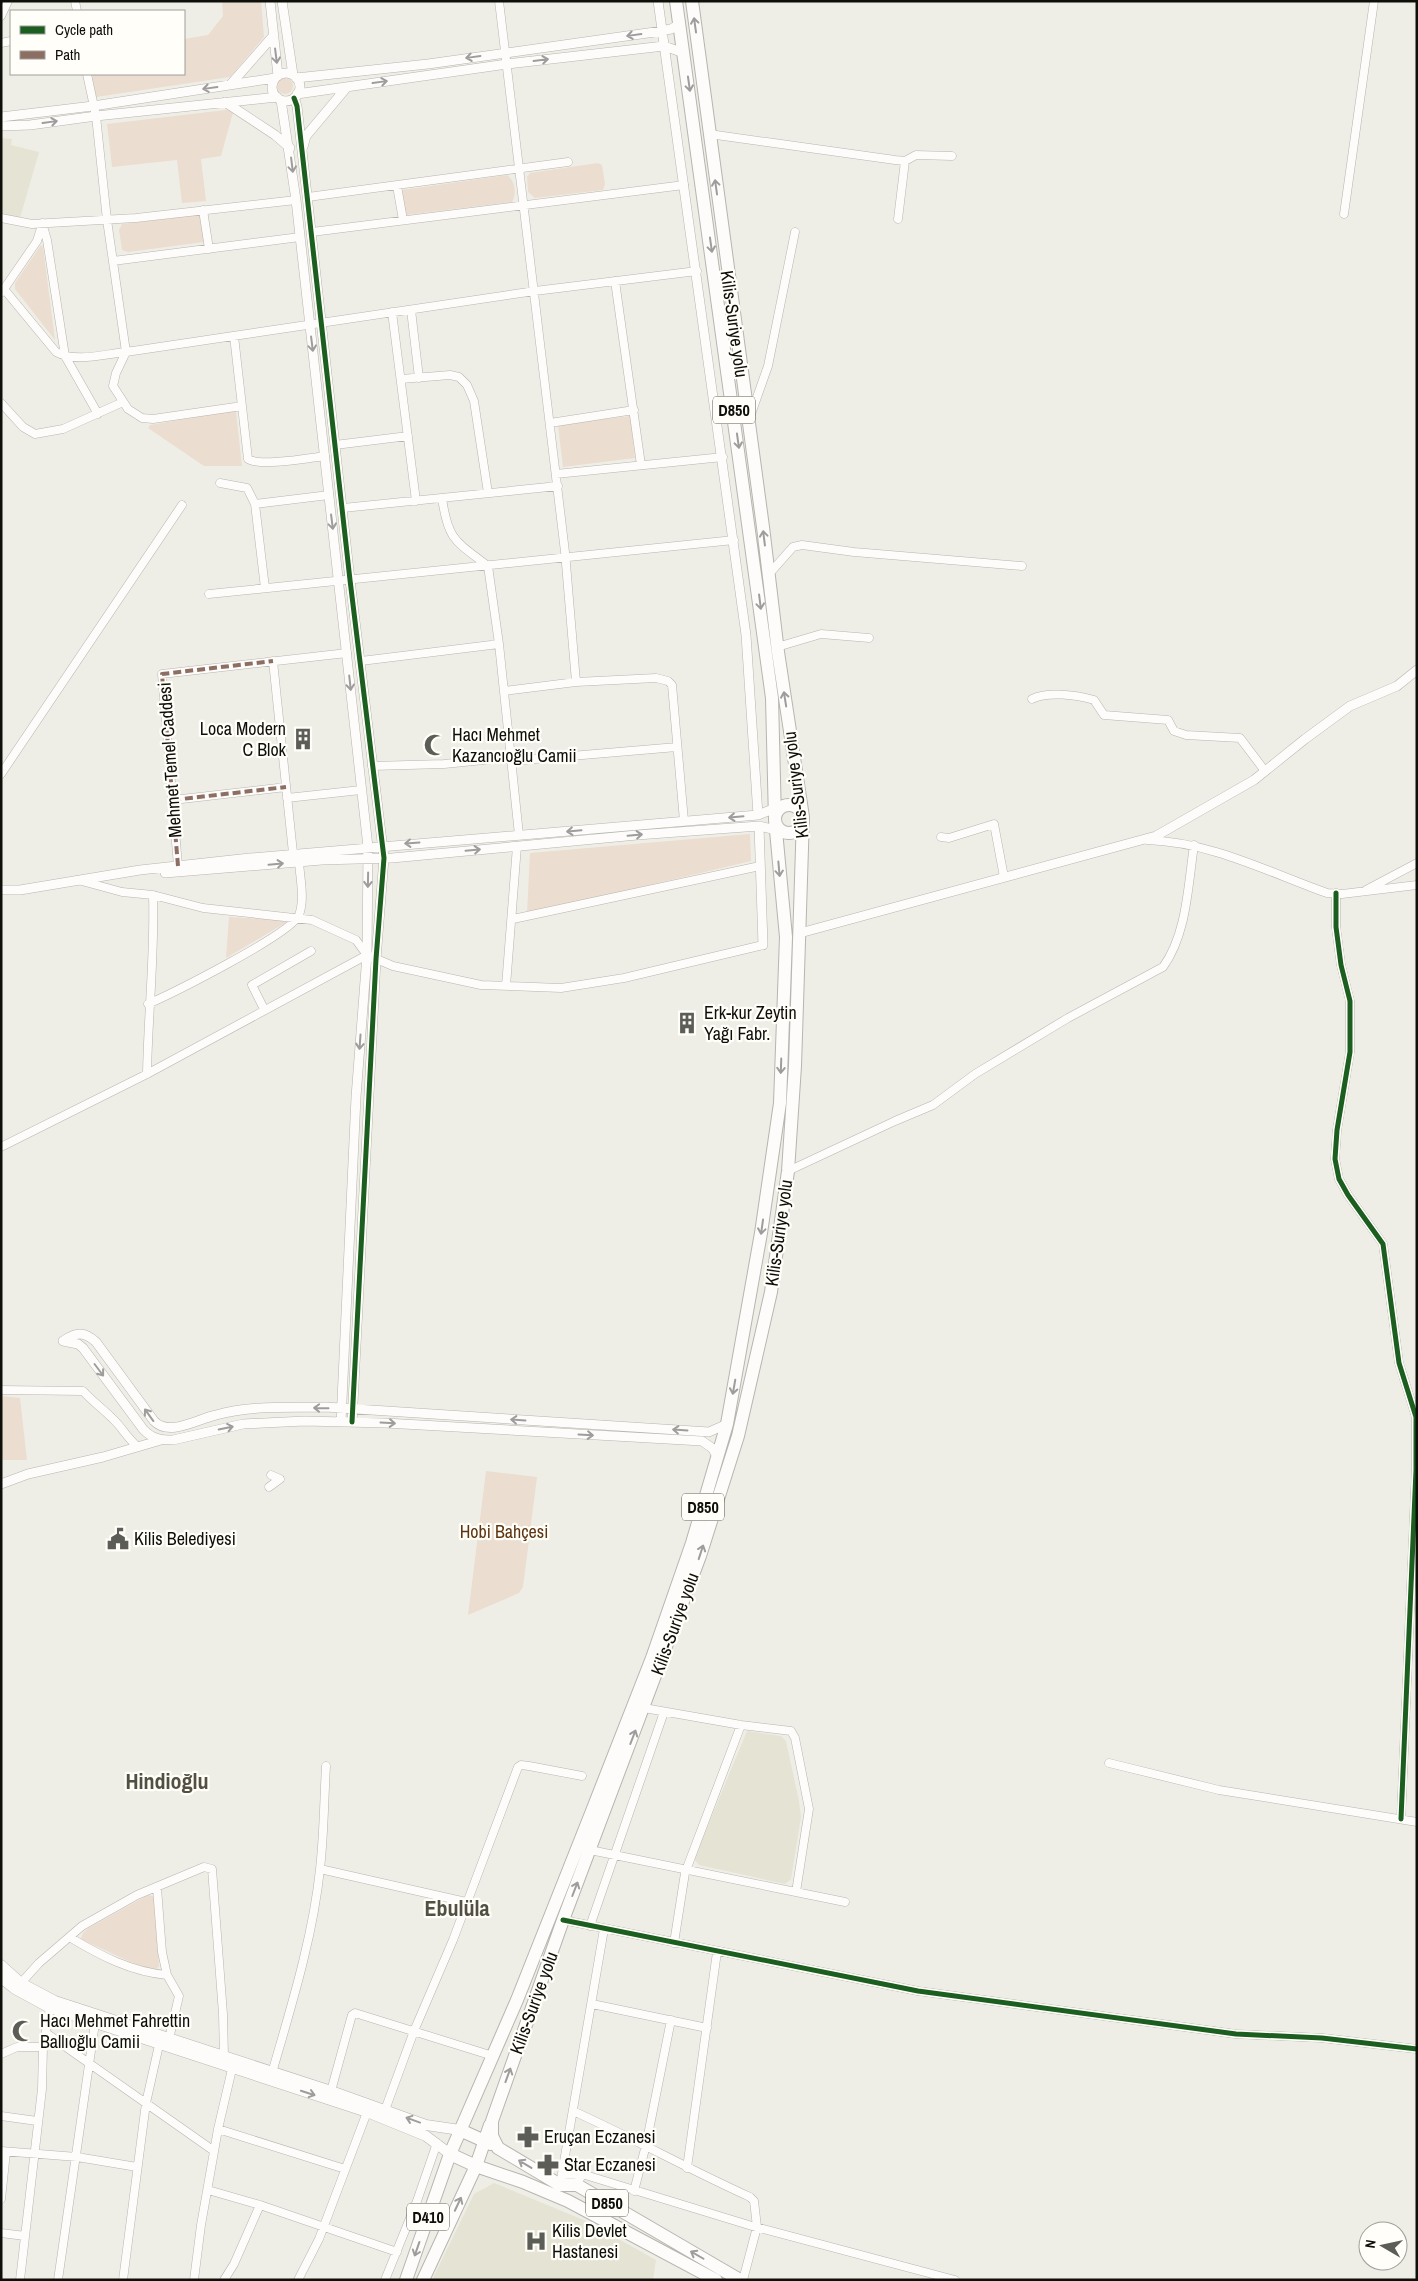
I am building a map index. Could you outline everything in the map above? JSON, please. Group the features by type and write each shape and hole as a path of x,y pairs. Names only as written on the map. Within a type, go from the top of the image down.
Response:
{"highway":[{"name":"D850","path":"676,1 769,679 786,937 780,1103 761,1234 727,1424 692,1543 652,1658 521,1991 450,2154 476,2166 523,2182 568,2202 716,2280"},
{"name":"Kilis-Suriye yolu","path":"476,2166 563,1920 700,1556 738,1436 772,1292 788,1171 795,1066 803,817 777,647 769,574 692,1"},
{"path":"796,806 803,817 802,825 796,831 786,833 778,819 796,806"},
{"path":"492,2121 492,2136 498,2148"},
{"path":"460,2130 485,2140 498,2148"},
{"name":"D850","path":"498,2148 561,2180 579,2179 741,2280"},
{"name":"D410","path":"406,2280 450,2154"},
{"name":"D410","path":"422,2280 476,2166"}],"main road":[{"path":"2,1971 21,1984 55,2001 232,2068 368,2109 384,2110 426,2125 460,2130"},
{"path":"2,1971 15,1989 50,2008 95,2023 224,2057 331,2091 426,2136 450,2154"}],"street":[{"path":"1,16 8,1"},
{"path":"270,1 277,77 272,90 279,99 290,148 328,496 340,581 368,847 367,955 356,1097 340,1408 341,1422"},
{"path":"282,1 294,76 299,86 296,96 302,152 350,580 384,858 376,959 352,1422"},
{"path":"499,1 558,486 576,682"},
{"path":"658,1 723,457 746,635 758,814"},
{"path":"1344,214 1374,1"},
{"path":"1,117 92,106 230,85 277,77 284,73 294,76 506,53 662,31 680,24"},
{"path":"230,85 274,35"},
{"path":"1,126 30,125 225,102 279,99 347,87 507,64 664,46 684,53"},
{"path":"87,75 92,106 96,116 107,220 126,352 116,373 113,386 128,409 142,418 242,406"},
{"path":"302,152 306,136 347,87"},
{"path":"225,102 260,124 290,148"},
{"path":"709,134 905,161 916,155 952,156"},
{"path":"898,219 905,161"},
{"path":"308,197 520,170 568,162"},
{"path":"312,232 684,185"},
{"path":"397,186 403,220"},
{"path":"1,218 32,224 107,220 296,200"},
{"path":"202,210 209,249"},
{"path":"42,223 37,241 3,290 48,344 65,356 126,352 535,291 697,271"},
{"path":"42,223 47,240 65,356 98,414"},
{"path":"748,424 768,366 795,232"},
{"path":"113,261 300,237"},
{"path":"615,281 641,465"},
{"path":"410,310 419,378"},
{"path":"392,312 416,501"},
{"path":"234,336 248,459 253,462 325,456"},
{"path":"401,379 455,376 462,380 471,390 488,493"},
{"path":"1,403 23,427 35,434 63,429 123,402"},
{"path":"550,423 634,410"},
{"path":"335,445 408,436"},
{"path":"556,474 723,457"},
{"path":"220,483 247,488 255,504 265,588"},
{"path":"343,508 558,486"},
{"path":"255,504 328,496"},
{"path":"442,498 450,534 488,566 499,644 519,835"},
{"path":"1,774 182,505"},
{"path":"209,594 734,540"},
{"path":"769,574 793,547 802,544 854,552 1022,566"},
{"path":"777,647 821,634 869,638"},
{"path":"361,661 499,644"},
{"path":"293,854 273,661 347,653"},
{"name":"Mehmet Temel Caddesi","path":"178,866 162,674 273,661"},
{"path":"800,934 1156,836 1254,780 1305,738 1350,706 1397,686 1417,670"},
{"path":"504,691 576,682 656,678 668,681 672,685 684,821"},
{"path":"1032,699 1044,695 1087,698 1094,700 1104,715 1168,720 1174,731 1186,735 1240,738 1265,771"},
{"path":"372,766 444,764 504,758 512,761 677,747"},
{"path":"172,800 286,788"},
{"path":"287,798 361,790"},
{"path":"1,890 20,890 140,870 368,847 758,814 778,819"},
{"path":"140,870 166,873 299,862 384,858 759,826 778,819"},
{"path":"941,837 948,838 994,824 1004,877"},
{"path":"78,880 122,892 153,895 203,908 312,920 356,940 367,955 392,966 436,976 482,985 561,988 624,978 763,945 759,826"},
{"path":"1143,839 1166,840 1212,850 1318,890 1336,894 1417,886"},
{"path":"506,986 513,919 517,846"},
{"path":"788,1171 894,1120 933,1105 974,1074 1068,1018 1163,967 1172,955 1181,926 1194,846"},
{"path":"148,1004 198,981 286,929 298,917 301,907 299,862"},
{"path":"1359,893 1417,863"},
{"path":"513,919 760,866"},
{"path":"1336,894 1336,927 1341,965 1350,1001 1350,1052 1337,1130 1335,1159 1339,1179 1348,1196 1383,1244 1399,1363 1416,1417 1416,1470 1401,1819"},
{"path":"147,1074 148,1004 154,931 153,895"},
{"path":"264,1009 252,985 311,951"},
{"path":"1,1147 147,1074 264,1009 367,955"},
{"path":"162,1440 148,1435 143,1430 83,1348 78,1344 63,1341 73,1334 82,1333 89,1335 154,1422 163,1428 172,1428 218,1414 259,1409 340,1408 709,1432 727,1424"},
{"path":"1,1390 83,1390 99,1408 113,1418 128,1439 138,1447"},
{"path":"1,1484 28,1474 103,1457 162,1440 173,1440 244,1424 352,1422 702,1442 712,1448 718,1456"},
{"path":"162,1440 163,1428"},
{"path":"269,1487 280,1479 271,1474"},
{"path":"644,1708 741,1725 791,1731 795,1738 809,1809 796,1892"},
{"path":"590,1926 664,1712"},
{"path":"674,1943 686,1869 741,1725"},
{"path":"1109,1763 1219,1790 1417,1822"},
{"path":"384,2110 414,2031 453,1940 518,1768 521,1765 538,1767 582,1776"},
{"path":"272,2073 299,1979 320,1869 326,1766"},
{"path":"590,1850 845,1902"},
{"path":"21,1984 39,1963 59,1945 71,1938 82,1926 137,1895 204,1867 212,1869 223,2014 224,2057"},
{"path":"320,1869 466,1902"},
{"path":"122,2280 146,2103 179,1996 167,1975 162,1952 157,1888"},
{"path":"563,1920 918,1991 1236,2034 1322,2038 1417,2049"},
{"path":"561,2180 604,1928"},
{"path":"71,1938 124,1965 152,1974 167,1975"},
{"path":"687,2168 717,1952"},
{"path":"592,2004 706,2028"},
{"path":"20,2280 42,2089 43,2047 50,2008"},
{"path":"331,2091 352,2015 355,2013 493,2056"},
{"path":"634,2191 646,2145 671,2020"},
{"path":"58,2280 91,2063 95,2023"},
{"path":"46,2033 214,2150"},
{"path":"1,2054 17,2048 43,2047"},
{"path":"194,2280 214,2150 232,2068"},
{"path":"298,2280 323,2227 368,2109"},
{"path":"574,2111 646,2145 687,2168 750,2197 754,2201 757,2227 741,2280"},
{"path":"1,2116 38,2121"},
{"path":"218,2129 346,2169"},
{"path":"385,2280 437,2143"},
{"path":"1,2199 4,2152 77,2157 138,2167"},
{"path":"579,2179 634,2191 757,2227 955,2280"},
{"path":"208,2190 260,2205 397,2252"},
{"path":"224,2280 234,2264 260,2205"},
{"path":"1,2233 25,2236"}],"shaded area":[{"path":"1,138 12,139 11,145 39,152 20,218 1,214"},
{"path":"747,1731 781,1736 786,1741 801,1817 791,1879 785,1884 699,1865 694,1859"},
{"name":"Kilis Devlet Hastanesi","path":"494,2183 586,2221 656,2260 653,2280 432,2280 474,2194"}],"green space":[{"path":"222,1 261,1 264,37 230,77 96,97 92,75 185,75 185,39 208,35 223,16"},
{"path":"285,78 291,80 293,86 291,92 285,94 279,92 277,86 279,80"},
{"path":"234,109 221,156 201,159 206,201 182,203 177,160 112,167 107,124"},
{"path":"598,163 602,165 605,184 603,190 535,198 528,192 527,177 530,173"},
{"path":"507,175 512,180 514,187 512,202 406,215 402,190"},
{"path":"200,215 204,242 128,252 122,250 119,230 122,224"},
{"path":"41,245 43,247 55,340 15,289 15,283"},
{"path":"232,411 236,412 242,466 204,466 148,428 150,425"},
{"path":"630,416 635,458 563,467 558,425"},
{"path":"750,834 751,861 527,914 530,853"},
{"path":"229,917 284,920 285,923 226,958"},
{"path":"1,1396 20,1398 27,1460 1,1460"},
{"name":"Hobi Bahçesi","path":"486,1471 537,1477 523,1587 519,1593 468,1615"},
{"path":"148,1895 153,1896 154,1899 159,1966 156,1970 137,1965 81,1939 87,1929"}],"marked path":[{"path":"178,866 162,674 273,661"},
{"path":"173,800 286,787"}],"cycle path":[{"path":"294,98 297,106 350,580 384,858 376,959 352,1422"},
{"path":"1336,893 1336,927 1341,965 1350,1001 1350,1052 1337,1130 1335,1159 1339,1179 1348,1195 1383,1244 1399,1363 1416,1417 1416,1470 1401,1819"},
{"path":"563,1920 918,1991 1236,2034 1322,2038 1417,2049"}],"place":[{"name":"Loca Modern C Blok","path":"303,739"},
{"name":"Hacı Mehmet Kazancıoğlu Camii","path":"435,745"},
{"name":"Erk-kur Zeytin Yağı Fabr.","path":"687,1023"},
{"name":"Kilis Belediyesi","path":"118,1539"},
{"name":"Hacı Mehmet Fahrettin Ballıoğlu Camii","path":"23,2031"},
{"name":"Eruçan Eczanesi","path":"528,2137"},
{"name":"Star Eczanesi","path":"548,2165"},
{"name":"Kilis Devlet Hastanesi","path":"536,2241"}],"district":[{"name":"Hindioğlu","path":"167,1781"},
{"name":"Ebulüla","path":"457,1908"}]}
